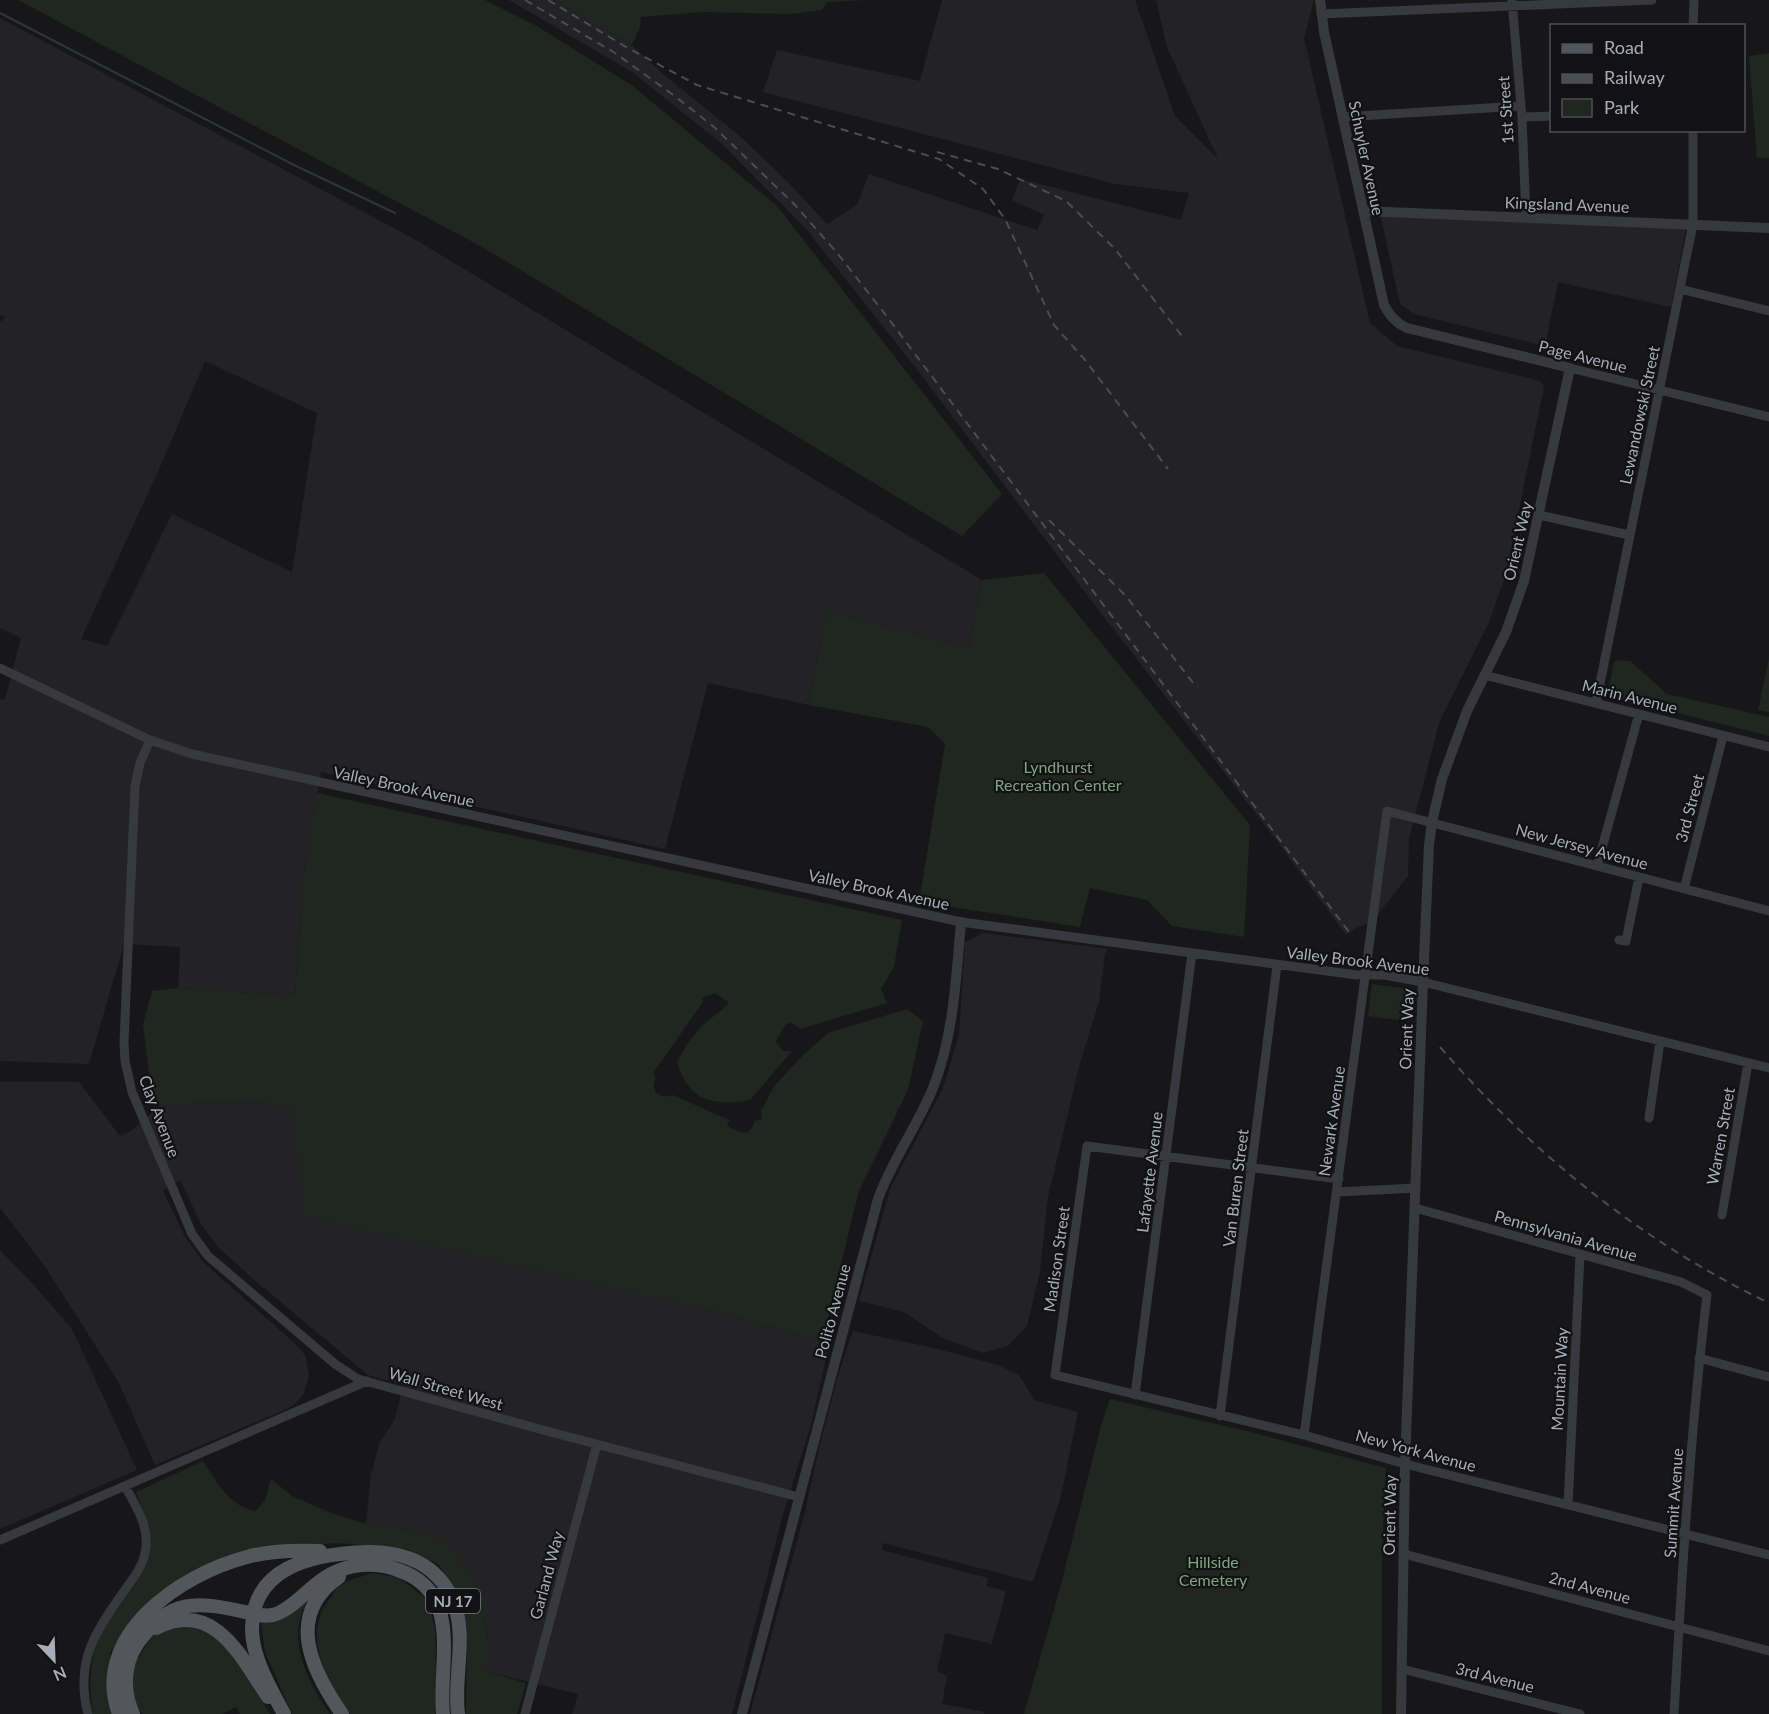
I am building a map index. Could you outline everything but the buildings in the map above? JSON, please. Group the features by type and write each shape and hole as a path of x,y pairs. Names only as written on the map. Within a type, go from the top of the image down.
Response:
{"main road":[{"name":"NJ 17","path":"282,1714 255,1648 252,1634 254,1614 267,1586 289,1566 316,1557 358,1552 387,1552 409,1557 433,1573 447,1590 456,1610 460,1632 458,1714"},
{"path":"119,1714 114,1694 114,1679 121,1648 146,1615 181,1586 218,1566 264,1553 358,1552"},
{"path":"133,1714 126,1692 126,1674 130,1658 138,1643 163,1617 184,1606 209,1604 266,1616 280,1612 322,1579 340,1570 361,1565 381,1566"},
{"name":"NJ 17","path":"342,1714 324,1687 313,1662 307,1636 310,1616 322,1592 337,1578 355,1569 381,1566 413,1576 428,1590 439,1607 445,1634 443,1714"},
{"path":"138,1643 156,1628 173,1622 196,1621 212,1627 232,1644 282,1714"}],"street":[{"name":"Schuyler Avenue","path":"1320,0 1342,117 1384,305 1393,319"},
{"path":"1321,14 1419,5 1652,0"},
{"path":"1693,24 1694,0"},
{"name":"1st Street","path":"1512,3 1522,117 1526,217"},
{"path":"1342,117 1521,106"},
{"path":"1522,117 1550,116"},
{"name":"Lewandowski Street","path":"1596,703 1693,224 1693,132"},
{"name":"Kingsland Avenue","path":"1363,211 1769,228"},
{"path":"1680,289 1769,311"},
{"name":"Page Avenue","path":"1393,319 1407,328 1769,417"},
{"name":"Orient Way","path":"1401,1714 1405,1464 1429,845 1442,779 1467,711 1506,633 1524,581 1570,368"},
{"path":"1539,515 1629,535"},
{"name":"Valley Brook Avenue","path":"0,668 150,740 193,755 961,922 1277,965 1384,975 1423,982 1769,1068"},
{"name":"Marin Avenue","path":"1484,675 1769,747"},
{"path":"1597,866 1639,714"},
{"name":"3rd Street","path":"1684,889 1723,736"},
{"name":"Clay Avenue","path":"150,740 140,763 135,786 124,1042 125,1061 132,1092 192,1234 208,1256 339,1368 357,1379 367,1381"},
{"name":"New Jersey Avenue","path":"1387,811 1769,910"},
{"name":"Newark Avenue","path":"1304,1436 1387,811"},
{"path":"1619,940 1626,941 1639,877"},
{"name":"Polito Avenue","path":"742,1714 878,1198 895,1158 921,1113 941,1066 952,1015 961,922"},
{"name":"Lafayette Avenue","path":"1136,1395 1192,953"},
{"name":"Van Buren Street","path":"1220,1416 1277,965"},
{"path":"1649,1118 1660,1041"},
{"name":"Warren Street","path":"1722,1215 1748,1063"},
{"name":"Madison Street","path":"1055,1375 1087,1146 1166,1155"},
{"path":"1166,1155 1339,1179"},
{"path":"1337,1192 1416,1188"},
{"name":"Pennsylvania Avenue","path":"1415,1208 1681,1282 1707,1294"},
{"name":"Mountain Way","path":"1568,1505 1580,1255"},
{"name":"Summit Avenue","path":"1674,1714 1684,1534 1699,1358 1707,1294"},
{"path":"1699,1358 1769,1377"},
{"name":"New York Avenue","path":"1055,1375 1769,1554"},
{"name":"Wall Street West","path":"0,1540 367,1381 799,1497"},
{"name":"Garland Way","path":"525,1714 597,1444"},
{"path":"88,1714 80,1667 96,1632 137,1572 145,1553 146,1539 143,1521 125,1486"},
{"name":"2nd Avenue","path":"1404,1554 1769,1651"},
{"name":"3rd Avenue","path":"1402,1669 1580,1714"}],"shaded area":[{"path":"509,0 554,0 632,45 663,74 741,137 827,224 857,205 869,174 1037,230 1044,215 1012,200 1020,179 1181,220 1189,193 1115,184 763,92 777,50 920,81 942,0 1135,0 1175,116 1218,159 1167,47 1156,0 1314,0 1304,38 1370,323 1397,346 1540,381 1544,386 1506,574 1489,622 1439,723 1409,839 1408,876 1372,922 1346,935 1277,841 915,367 806,229 721,143 632,72"},
{"path":"0,18 416,240 982,580 969,648 826,611 809,705 708,683 665,849 321,772 304,873 295,996 178,988 180,947 124,944 89,1064 0,1061 0,700 5,699 21,638 0,628 0,322 5,317 0,315","holes":["205,361 317,413 292,572 172,514 107,646 81,639 161,465"]},
{"path":"1380,213 1687,224 1671,307 1558,282 1545,346 1414,314 1400,304"},
{"path":"983,933 1108,949 1105,954 1099,1002 1080,1063 1048,1197 1040,1272 1027,1326 1008,1346 983,1353 941,1337 904,1312 859,1301 890,1189 943,1088 959,1035 965,942"},
{"path":"0,1082 79,1082 120,1136 131,1131 160,1106 254,1100 293,1110 703,1308 822,1341 827,1353 811,1425 783,1514 732,1714 572,1714 578,1694 484,1671 489,1646 483,1615 483,1598 405,1529 366,1523 371,1475 379,1444 395,1419 403,1385 368,1375 219,1248 201,1224 180,1180 163,1191 185,1237 203,1262 299,1347 306,1357 309,1375 304,1393 289,1408 155,1465 118,1381 44,1265 0,1208"},
{"path":"0,1250 72,1329 137,1470 0,1529"},
{"path":"853,1331 934,1348 998,1365 1019,1375 1034,1400 1078,1412 1061,1496 1033,1582 883,1543 882,1550 988,1578 986,1586 1006,1591 992,1644 945,1633 937,1671 947,1676 942,1704 985,1712 984,1714 750,1714 805,1512 839,1372"}],"green space":[{"path":"18,0 485,0 535,25 633,86 777,206 1002,494 962,536 484,248"},
{"path":"554,0 867,0 827,2 822,10 790,14 703,12 641,17 640,27 632,45"},
{"path":"1769,53 1769,158 1757,158 1749,56"},
{"name":"Lyndhurst Recreation Center","path":"1044,573 1250,825 1244,937 1172,926 1147,900 1090,888 1080,927 919,902 945,744 928,727 809,705 826,611 969,648 982,580"},
{"path":"1769,658 1769,712 1758,710"},
{"path":"1617,660 1630,661 1667,694 1769,717 1769,736 1607,695 1614,662"},
{"path":"317,793 902,920 894,967 881,989 887,1003 800,1029 791,1022 785,1025 776,1042 783,1051 792,1051 750,1100 718,1102 703,1098 688,1085 677,1062 699,1029 729,1003 715,993 702,998 703,1002 653,1073 656,1078 654,1087 660,1095 673,1095 729,1120 727,1126 747,1133 755,1121 762,1119 761,1111 775,1085 804,1054 828,1033 907,1009 923,1021 908,1090 859,1191 822,1341 703,1308 306,1216 293,1110 254,1100 160,1106 152,1096 143,1024 152,991 178,988 295,996 304,873"},
{"path":"1372,984 1409,989 1405,1021 1368,1016"},
{"name":"Hillside Cemetery","path":"1110,1399 1250,1432 1386,1468 1382,1551 1382,1714 1024,1714 1059,1592 1101,1425"},
{"path":"203,1461 225,1492 247,1509 256,1511 265,1500 271,1479 292,1496 331,1513 360,1522 405,1529 437,1538 451,1550 469,1573 483,1598 483,1615 489,1646 485,1671 526,1683 517,1714 466,1714 467,1633 461,1597 439,1565 407,1549 339,1543 267,1547 210,1563 163,1591 129,1625 110,1653 108,1694 113,1714 93,1714 91,1675 93,1656 99,1637 138,1579 149,1554 148,1528 136,1492"},
{"path":"371,1573 398,1577 426,1599 435,1627 435,1714 350,1714 325,1671 317,1641 318,1625 323,1610 340,1586"},
{"path":"309,1596 300,1618 298,1631 301,1656 310,1681 330,1714 292,1714 265,1652 261,1623 282,1617"},
{"path":"197,1625 221,1638 240,1664 270,1714 240,1714 236,1707 223,1714 142,1714 133,1702 133,1666 152,1636 173,1627"}],"waterway":[{"path":"0,13 296,166 395,213"}],"railway":[{"path":"525,0 615,53 676,97 714,127 794,204 838,254 885,314 1349,932"},
{"path":"548,0 626,47 697,85 939,159 983,189 1005,219 1054,325 1085,360 1168,469"},
{"path":"937,152 998,169 1066,201 1115,249 1185,340"},
{"path":"1049,520 1126,596 1197,688"},
{"path":"1440,1047 1513,1124 1592,1192 1677,1252 1769,1303"}]}
